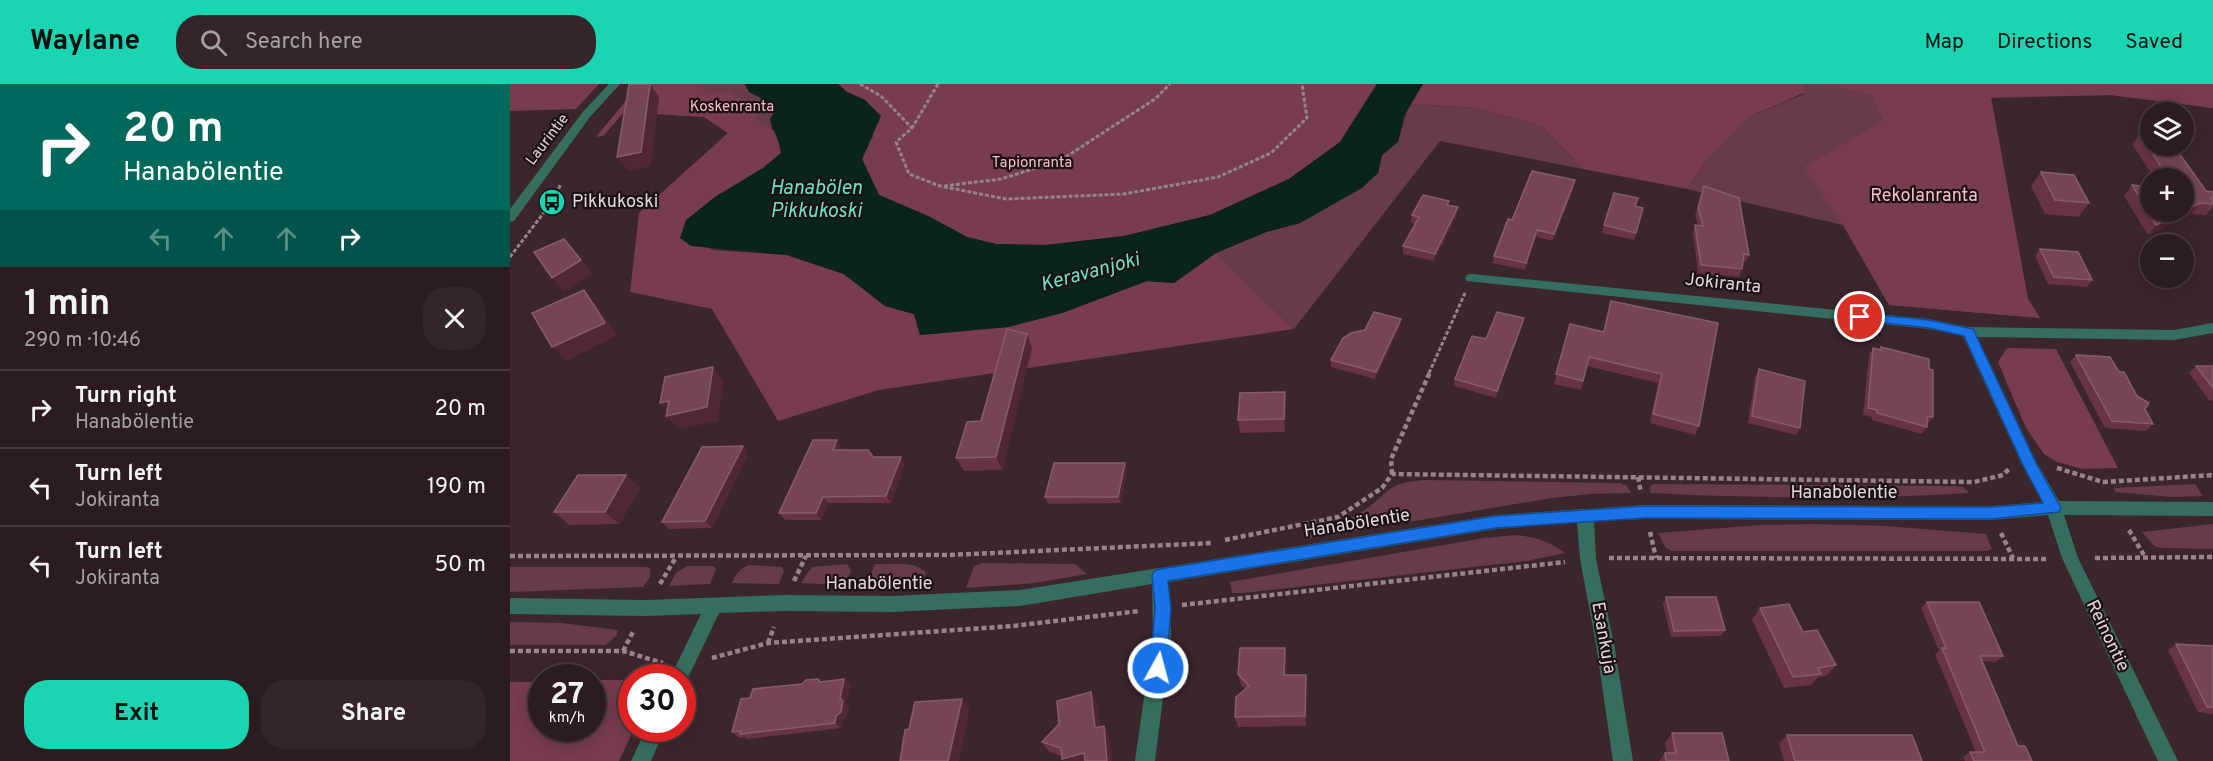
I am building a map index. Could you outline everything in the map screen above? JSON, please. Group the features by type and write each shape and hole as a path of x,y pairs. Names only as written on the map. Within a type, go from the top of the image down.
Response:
{"street":[{"name":"Laurintie","path":"510,218 586,115 615,84"},
{"name":"Jokiranta","path":"1472,278 1929,324 1968,332 2174,335 2213,328"},
{"path":"1968,332 2030,465 2054,508"},
{"name":"Hanabölentie","path":"510,606 922,603 1020,598 1496,522 1645,512 1992,513 2054,508 2213,508"},
{"name":"Reinontie","path":"2054,508 2070,558 2168,761"},
{"name":"Esankuja","path":"1585,516 1588,559 1605,644 1623,761"},
{"path":"1145,761 1162,635 1163,609 1160,576"},
{"path":"686,664 713,606"},
{"path":"641,761 650,742"}],"path":[{"path":"860,84 881,96 912,128"},
{"path":"938,84 912,128 896,142 909,174 940,186 1006,199 1124,194 1218,177 1270,153 1307,118 1302,84"},
{"path":"940,186 1001,179 1061,160 1155,99 1170,84"},
{"path":"510,556 956,556 1101,551 1216,542 1338,517 1382,488 1392,474 1391,459 1472,278"},
{"path":"1392,474 1974,482 2003,475 2013,465 2030,465 2052,466 2081,477 2103,482 2213,475"},
{"path":"696,665 768,643 1002,627 1092,615 1163,609 1220,599 1383,584 1588,559 2213,557"},
{"path":"510,651 623,651 665,664"}],"green space":[{"path":"510,84 599,84 576,109 510,111"},
{"name":"Koskenranta","path":"640,84 745,84 749,92 773,104 774,113 770,119 772,128 728,133 704,117 624,112 604,135 596,137"},
{"path":"640,84 694,84 708,92 730,92 755,106 758,120 775,132 779,140 781,153 763,168 715,197 687,220 681,238 714,250 787,255 844,274 885,306 914,314 920,335 1008,327 1062,313 1147,281 1174,283 1216,253 1294,329 879,390 778,421 712,309 630,292 639,213 728,133 704,117 624,112 604,135 596,137"},
{"name":"Tapionranta","path":"838,84 1377,84 1340,142 1289,179 1210,215 1124,236 1046,245 996,244 967,237 928,216 879,195 862,159 873,136 865,100 847,92"},
{"path":"1423,84 1804,84 1804,93 1749,117 1707,160 1687,189 1583,169 1543,127 1477,108 1409,104"},
{"name":"Rekolanranta","path":"1804,84 2213,84 2213,108 2194,106 2194,102 2166,102 2111,95 1991,98 2028,299 2040,318 1889,305 1843,225 1687,189 1707,160 1749,117 1804,94"},
{"name":"Rekolanranta","path":"1831,84 2213,84 2213,108 2194,106 2194,102 2166,102 2111,95 1991,97 2028,299 2040,318 1889,305 1843,225 1804,167 1883,121 1872,96"},
{"path":"1409,104 1477,108 1543,127 1583,169 1440,141 1294,329 1216,253 1266,232 1300,223 1378,173 1382,155 1398,142"},
{"path":"2007,348 2056,349 2118,468 2083,469 2057,462 2044,454 2026,428 1998,362"},
{"path":"1424,480 1620,483 1627,486 1631,493 1552,498 1307,539 1307,535 1343,522 1363,511 1395,486"},
{"path":"2195,484 2203,496 2172,497 2115,492 2114,488"},
{"path":"1651,485 1954,486 1963,487 1969,493 1809,498 1650,493"},
{"path":"2213,524 2213,549 2162,548 2154,546 2142,532"},
{"path":"1761,525 1886,526 1986,534 1992,549 1988,551 1671,551 1666,548 1658,533"},
{"path":"1516,535 1542,540 1565,553 1527,561 1232,593 1230,582 1484,538"},
{"path":"982,563 1075,564 1087,574 1035,583 966,588 974,566"},
{"path":"847,564 851,570 845,585 801,583 812,567"},
{"path":"875,564 902,564 922,569 926,573 922,589 866,586"},
{"path":"749,565 782,567 784,571 779,584 732,583 738,572"},
{"path":"687,566 713,566 716,569 710,584 669,586 676,573"},
{"path":"510,567 646,567 650,569 650,577 643,587 510,592"},
{"path":"510,622 562,623 618,630 616,636 606,645 510,645"},
{"path":"606,680 618,680 618,742 628,742 619,761 510,761 510,682 528,682 528,742 606,742"}],"water":[{"path":"745,84 838,84 847,92 865,100 881,116 862,159 879,195 928,216 967,237 996,244 1046,245 1124,236 1210,215 1289,179 1340,142 1377,84 1423,84 1404,116 1398,142 1382,155 1378,173 1362,188 1300,223 1266,232 1216,253 1174,283 1147,281 1062,313 1008,327 920,335 914,314 885,306 844,274 787,255 691,246 680,238 686,220 715,197 763,168 781,153 770,119 774,113 773,104 749,92"}],"building":[{"path":"629,84 650,84 641,152 617,157"},
{"path":"2154,156 2181,156 2190,168 2162,168"},
{"path":"1532,171 1575,180 1554,234 1537,230 1526,263 1494,256 1508,219 1512,220"},
{"path":"2041,172 2074,175 2089,203 2055,200"},
{"path":"2194,174 2206,191 2213,192 2211,198 2213,204 2200,203 2194,206"},
{"path":"2132,185 2140,186 2140,198"},
{"path":"1704,186 1739,198 1749,255 1744,254 1742,269 1701,265 1695,225 1703,226 1698,208"},
{"path":"1614,193 1638,198 1635,206 1643,208 1636,233 1604,225"},
{"path":"1423,195 1449,201 1447,205 1458,207 1435,254 1403,246 1419,217 1412,215"},
{"path":"564,239 581,260 552,278 534,252"},
{"path":"2040,249 2078,252 2092,280 2054,277"},
{"path":"584,290 605,323 552,347 532,313"},
{"path":"1611,301 1718,323 1699,426 1653,414 1662,374 1589,357 1583,381 1556,374 1570,324 1604,332"},
{"path":"1374,312 1401,319 1376,372 1331,360 1343,338 1351,333 1365,330"},
{"path":"1497,312 1524,318 1497,391 1455,379 1472,336 1486,339"},
{"path":"1007,329 1027,334 996,457 956,458 967,422 981,421"},
{"path":"1881,347 1929,359 1929,369 1933,370 1933,417 1927,416 1927,427 1877,413 1877,410 1868,408 1873,348 1881,350"},
{"path":"2076,355 2110,357 2119,372 2124,372 2137,396 2149,403 2145,409 2153,424 2112,421"},
{"path":"2196,366 2213,366 2213,388"},
{"path":"713,367 707,407 666,416 669,401 660,403 665,377"},
{"path":"1759,369 1805,381 1800,428 1752,416"},
{"path":"1285,392 1284,419 1238,420 1240,393"},
{"path":"813,440 837,440 833,450 868,450 873,457 901,457 886,496 823,497 816,513 779,513"},
{"path":"743,446 705,521 662,522 702,447"},
{"path":"1054,463 1125,463 1118,497 1045,497"},
{"path":"578,475 626,475 605,512 554,512"},
{"path":"1666,597 1716,597 1725,630 1674,631"},
{"path":"1927,602 1979,602 2003,656 1980,656 2018,746 2025,746 2032,761 1974,761 1970,752 1985,752 1942,648 1946,648"},
{"path":"1789,604 1803,632 1817,630 1836,665 1818,668 1821,674 1793,677 1760,608"},
{"path":"2176,644 2213,646 2213,707 2207,707"},
{"path":"1240,648 1285,648 1284,675 1306,675 1305,716 1235,717 1236,697 1249,686 1238,674"},
{"path":"818,679 820,682 844,679 840,698 843,701 841,712 836,716 835,723 740,734 741,731 732,732 741,699 750,698 753,689 802,684 806,680"},
{"path":"1091,692 1095,728 1104,726 1107,761 1085,761 1084,753 1062,759 1061,748 1042,742 1059,724 1057,701"},
{"path":"962,699 948,761 900,761 905,730 909,729 915,702"},
{"path":"1672,733 1722,733 1729,761 1666,761 1665,753 1676,753"},
{"path":"1787,735 1912,735 1922,761 1795,761"}],"place":[{"name":"Pikkukoski","path":"552,202"}],"route":[{"path":"1158,668 1163,609 1160,576 1496,522 1645,512 1992,513 2054,508 2030,465 1968,332 1929,324 1860,317"}],"water label":[{"name":"Hanabölen Pikkukoski","path":"816,200"},
{"name":"Keravanjoki","path":"1090,273"}]}
